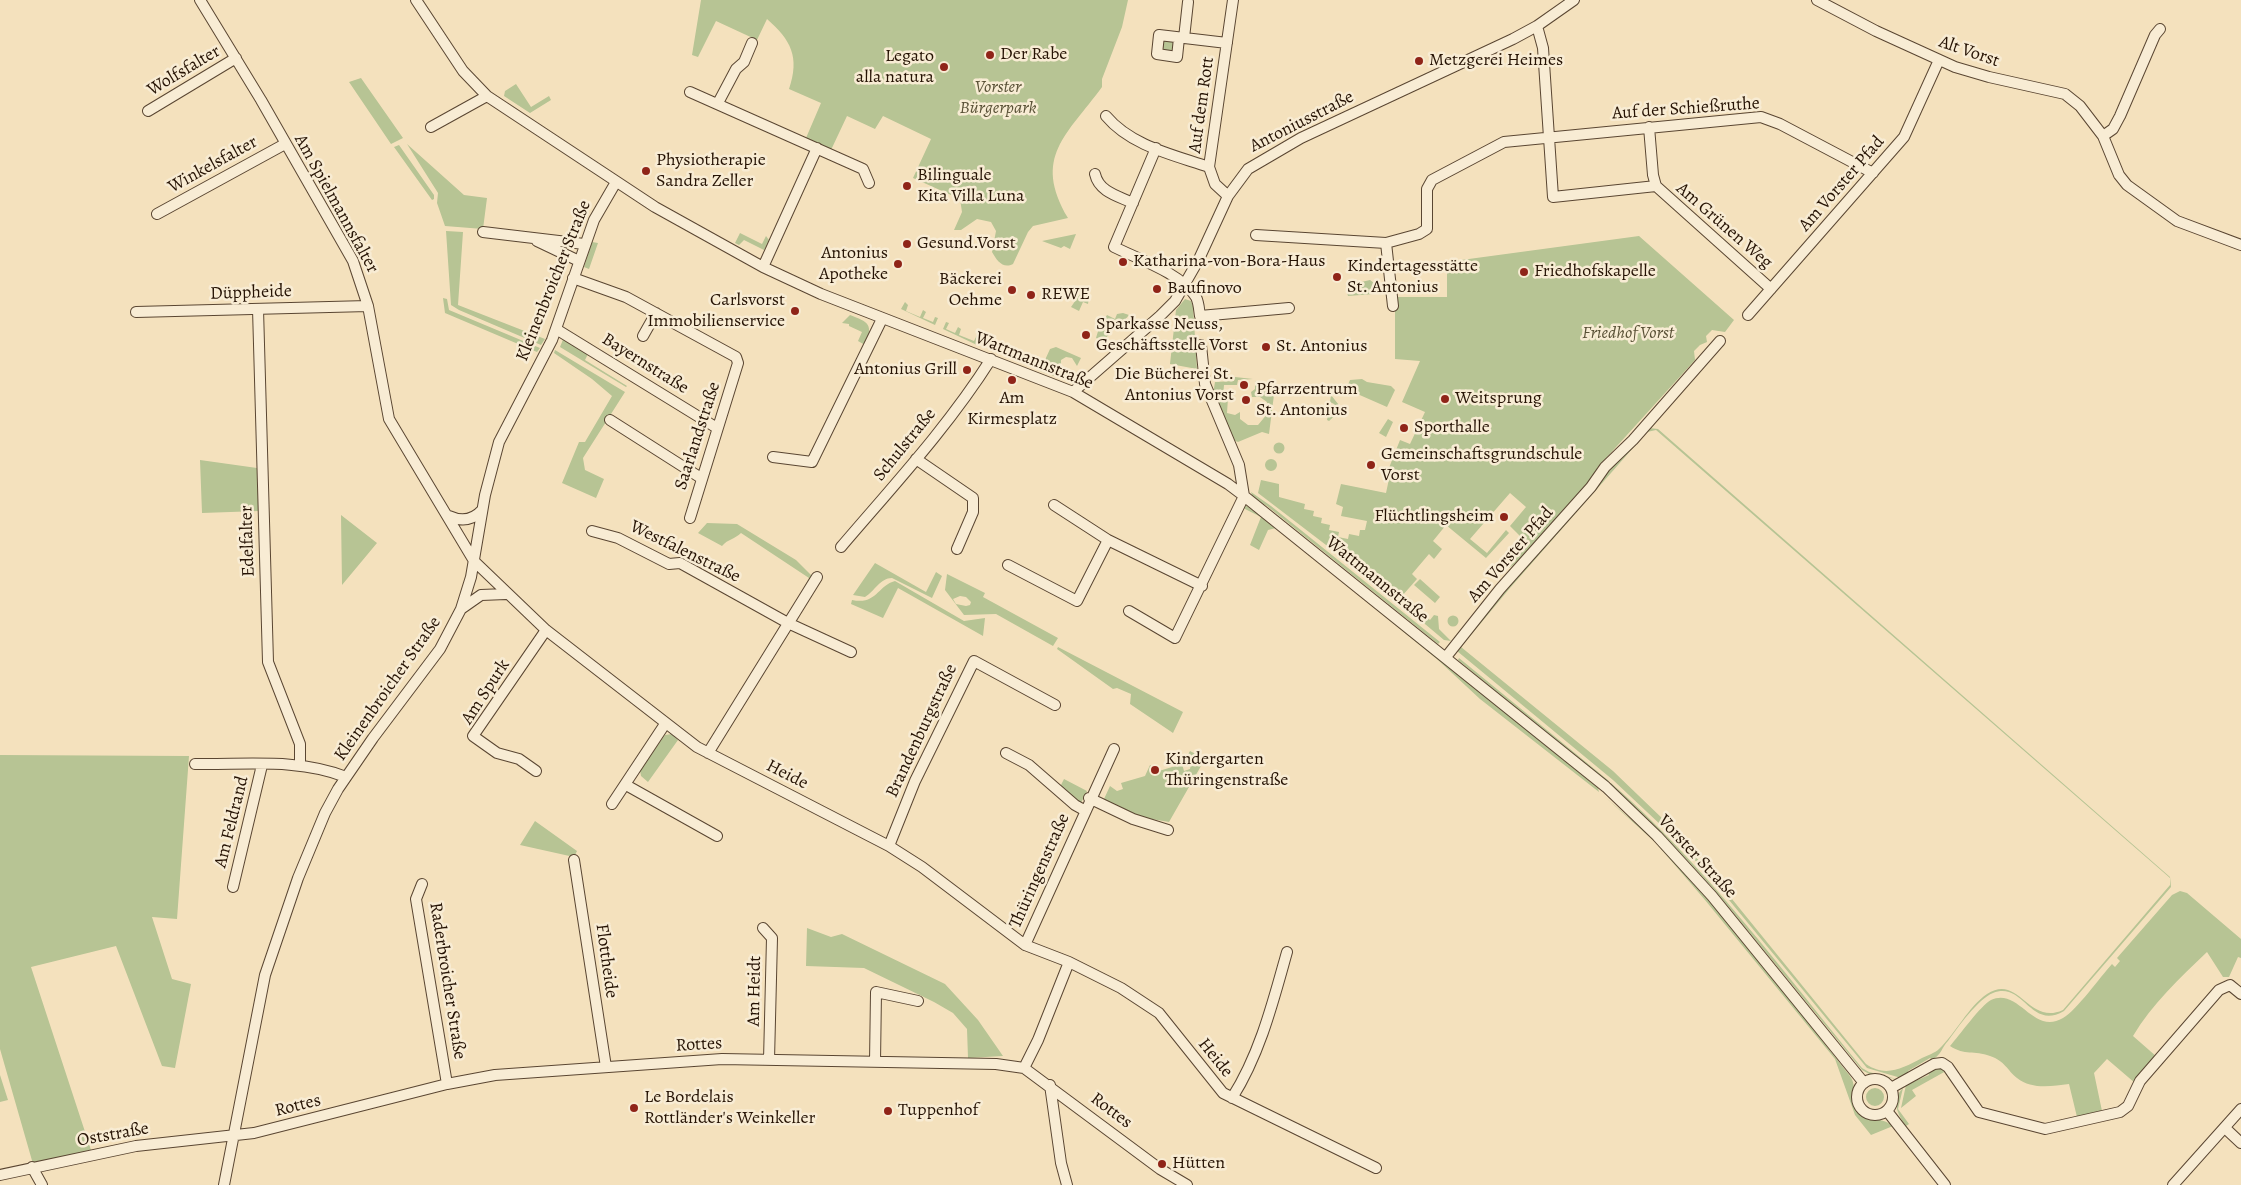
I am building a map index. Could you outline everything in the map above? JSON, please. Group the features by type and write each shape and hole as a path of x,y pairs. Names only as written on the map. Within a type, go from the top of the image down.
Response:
{"street":[{"name":"Am Spielmannsfalter","path":"200,0 236,58 346,248 359,274 368,306 389,419 449,516 474,561"},
{"name":"Wattmannstraße","path":"416,0 463,71 487,96 616,182 691,228 763,267 882,319 991,359 1073,392 1228,484 1476,682"},
{"name":"Auf dem Rott","path":"1228,196 1215,184 1210,167 1233,0"},
{"name":"Antoniusstraße","path":"1073,392 1167,310 1185,286 1228,196 1248,169 1262,158 1537,26 1574,0"},
{"name":"Alt Vorst","path":"1817,0 1876,31 1940,60 1989,77 2065,94 2080,106 2103,136 2119,176 2136,192 2177,221 2241,245"},
{"name":"Auf dem Rott","path":"1188,2 1182,38 1227,43"},
{"path":"1537,26 1543,48 1548,136"},
{"path":"2103,136 2113,129 2120,116 2155,35 2160,29"},
{"path":"718,103 736,69 744,62 752,44"},
{"name":"Wolfsfalter","path":"148,111 236,58"},
{"name":"Am Vorster Pfad","path":"1748,315 1904,137 1940,60"},
{"path":"690,92 863,169 869,183"},
{"path":"431,127 487,96"},
{"path":"1106,116 1122,132 1156,148 1210,167"},
{"name":"Auf der Schießruthe","path":"1386,243 1419,234 1427,229 1427,189 1432,180 1504,142 1548,136 1746,118 1766,118 1873,173"},
{"name":"Am Grünen Weg","path":"1649,127 1653,175 1656,186 1771,288"},
{"name":"Am Grünen Weg","path":"1548,136 1553,197 1656,186"},
{"name":"Winkelsfalter","path":"158,214 285,144"},
{"path":"763,267 817,148"},
{"path":"1156,148 1114,247 1169,274 1185,286 1196,298 1200,316 1289,308"},
{"path":"1095,174 1098,182 1104,189 1133,203"},
{"name":"Kleinenbroicher Straße","path":"232,1136 265,974 314,836 346,777 440,649 461,609 474,561 491,468 499,442 548,349 584,244 606,196 616,182"},
{"path":"483,232 584,244"},
{"path":"1256,235 1386,243 1393,306"},
{"path":"529,237 579,262"},
{"path":"573,278 626,297 656,313 643,336"},
{"name":"Düppheide","path":"136,312 368,306"},
{"name":"Edelfalter","path":"258,309 268,662 270,673 300,744 300,765"},
{"name":"Saarlandstraße","path":"656,313 736,357 738,364 690,518"},
{"path":"773,457 812,462 882,319"},
{"name":"Bayernstraße","path":"556,329 717,428"},
{"name":"Am Vorster Pfad","path":"1446,657 1494,600 1500,590 1591,487 1605,467 1633,440 1720,341"},
{"path":"1129,611 1175,638 1202,586 1244,496 1239,465 1205,384 1201,345"},
{"name":"Schulstraße","path":"841,547 916,459 977,381 991,359"},
{"path":"610,420 701,478"},
{"path":"916,459 974,498 973,512 957,549"},
{"path":"1054,505 1108,540 1202,586"},
{"path":"449,516 459,520 469,519 482,510"},
{"name":"Westfalenstraße","path":"592,531 618,538 669,564 680,564 788,623 851,652"},
{"path":"1008,565 1077,601 1108,540"},
{"name":"Heide","path":"474,561 506,594 546,630 665,724 708,753 889,846 922,867 1025,944 1069,962 1121,988 1159,1013 1223,1093 1376,1168"},
{"path":"708,753 817,577"},
{"path":"461,609 481,595 506,594"},
{"name":"Am Spurk","path":"536,771 519,759 497,753 473,736 546,630"},
{"name":"Brandenburgstraße","path":"889,846 919,773 974,661 1055,705"},
{"name":"Vorster Straße","path":"1476,682 1606,788 1657,836 1712,896 1864,1083"},
{"path":"612,804 665,724"},
{"name":"Thüringenstraße","path":"1025,944 1089,798 1114,749"},
{"name":"Thüringenstraße","path":"1006,753 1029,765 1075,805 1084,810"},
{"name":"Am Feldrand","path":"195,764 300,765 322,768 346,777"},
{"name":"Am Feldrand","path":"232,887 262,765"},
{"path":"626,785 717,836"},
{"name":"Thüringenstraße","path":"1089,798 1133,819 1168,830"},
{"name":"Flottheide","path":"574,860 606,1067"},
{"name":"Raderbroicher Straße","path":"422,884 416,899 448,1084"},
{"name":"Am Heidt","path":"763,928 772,938 769,1060"},
{"path":"1232,1098 1240,1085 1260,1039 1287,952"},
{"path":"1024,1068 1038,1040 1069,962"},
{"path":"1891,1088 1942,1062 1948,1067 1979,1112 2045,1129 2120,1112 2128,1106 2140,1081 2218,990 2230,985 2241,994"},
{"path":"875,1062 876,992 918,1002"},
{"name":"Rottes","path":"232,1136 279,1127 448,1084 508,1073 722,1059 996,1064 1024,1068 1050,1085 1160,1169 1187,1185"},
{"path":"1870,1080 1882,1080 1891,1088 1892,1101 1887,1111 1874,1114 1862,1110 1857,1098 1858,1091 1864,1083 1870,1080"},
{"path":"1050,1085 1061,1162 1067,1185"},
{"path":"2173,1185 2241,1109"},
{"path":"1887,1111 1945,1185"},
{"path":"2224,1128 2241,1143"},
{"path":"224,1185 232,1136"},
{"name":"Oststraße","path":"0,1175 136,1146 232,1136"},
{"path":"32,1167 42,1185"}],"green space":[{"name":"Vorster Bürgerpark","path":"701,0 1128,0 1122,27 1102,79 1102,87 1066,133 1058,148 1054,162 1053,179 1058,197 1068,218 1033,226 1028,232 1013,264 1006,266 998,261 992,252 996,231 991,222 977,219 961,230 954,230 962,212 960,199 913,178 931,139 883,116 875,129 847,116 831,150 806,138 821,103 789,89 794,68 791,50 782,34 767,19 757,40 716,21 698,57 692,55"},
{"path":"1162,40 1174,40 1173,52 1162,51"},
{"path":"361,78 403,138 391,144 349,82"},
{"path":"516,84 531,107 549,96 551,100 530,113 504,96 505,91"},
{"path":"407,144 464,195 487,198 483,229 445,226 437,203 438,193"},
{"path":"399,145 434,195 434,199 432,200 394,147"},
{"path":"446,231 463,232 458,305 545,339 541,345 451,305"},
{"path":"740,233 762,244 766,236 769,240 764,250 744,240 739,245 735,243"},
{"path":"1076,234 1070,249 1064,246 1061,248 1042,241"},
{"name":"Friedhof Vorst","path":"1639,236 1734,320 1725,332 1712,330 1706,336 1707,342 1700,345 1694,351 1695,360 1597,468 1599,469 1590,482 1569,508 1536,544 1512,566 1509,568 1506,566 1525,541 1510,526 1526,507 1510,493 1470,539 1487,553 1506,530 1509,533 1486,558 1446,525 1433,541 1442,549 1434,559 1429,554 1412,574 1417,579 1402,596 1430,620 1434,615 1438,616 1439,629 1451,641 1444,640 1381,587 1258,493 1261,480 1279,484 1279,497 1305,504 1304,509 1314,511 1313,516 1322,518 1321,523 1330,525 1329,530 1339,532 1338,537 1348,539 1349,534 1359,536 1360,530 1365,530 1367,521 1341,516 1343,507 1336,504 1341,484 1386,493 1389,479 1385,478 1400,440 1410,444 1425,412 1402,402 1420,361 1395,359 1395,297 1447,297 1447,268 1454,266 1454,261"},
{"path":"592,242 598,243 589,269 584,267"},
{"path":"1370,280 1387,293 1348,296 1347,292 1357,283"},
{"path":"1080,294 1089,297 1088,304 1083,302 1079,311 1071,307"},
{"path":"443,298 447,299 449,310 540,348 537,352 445,313"},
{"path":"1185,299 1191,301 1193,306 1197,369 1170,364 1176,310"},
{"path":"905,302 908,305 906,311 920,317 923,310 926,312 923,318 933,322 935,317 938,318 935,325 901,309"},
{"path":"1117,314 1129,315 1118,328 1103,322 1107,315 1115,319"},
{"path":"850,315 868,325 869,332 865,345 858,341 862,332 849,326 849,324 842,323"},
{"path":"946,322 949,323 946,329 955,333 958,327 961,329 959,335 974,341 977,335 980,337 977,345 943,329"},
{"path":"1099,328 1111,333 1102,341 1096,338"},
{"path":"564,337 589,352 585,360 627,386 560,347"},
{"path":"1056,347 1081,358 1077,366 1072,358 1066,357 1061,360 1061,368 1066,372 1075,371 1073,375 1057,377 1040,371 1050,349"},
{"path":"555,350 625,392 583,458 585,470 604,479 596,498 562,483 579,442 585,442 612,396 592,379 554,353"},
{"path":"1235,377 1253,379 1238,380 1237,385 1224,385 1223,397 1228,398 1227,413 1235,415 1240,412 1240,419 1248,425 1258,425 1268,413 1267,402 1260,397 1252,397 1251,392 1255,389 1255,381 1259,385 1275,387 1269,434 1262,432 1238,442 1233,440 1213,394 1215,382 1234,381"},
{"path":"1362,379 1367,382 1391,386 1395,390 1387,407 1346,389 1350,380"},
{"path":"1331,395 1342,409 1329,421 1327,420 1329,410 1333,408 1334,404 1330,402"},
{"path":"1388,419 1393,422 1386,437 1379,433"},
{"path":"1649,428 1658,429 2170,877 2171,887 2064,1011 2052,1015 2043,1015 2012,994 2004,991 1993,993 1975,1007 1957,1028 1936,1058 1932,1060 1930,1058 1908,1071 1909,1073 1901,1078 1867,1068 1680,843 1613,780 1457,651 1550,536","holes":["1656,430 2170,878 2170,885 2063,1010 2051,1013 2041,1011 2016,994 1998,989 1980,999 1936,1052 1894,1070 1887,1071 1873,1068 1866,1064 1732,899 1664,820 1613,771 1461,647 1510,588 1647,432"]},
{"path":"1279,442 1285,448 1279,454 1273,448"},
{"path":"1269,459 1273,459 1277,465 1273,471 1269,471 1265,467 1265,463"},
{"path":"200,460 257,468 259,511 202,513"},
{"path":"1251,492 1440,642 1438,644 1267,506 1253,498"},
{"path":"1244,504 1283,532 1598,788 1599,792 1480,699 1438,660 1276,528 1268,530 1259,550 1250,545 1261,517 1243,508"},
{"path":"341,515 377,543 342,585"},
{"path":"707,523 737,524 796,560 812,576 788,618 809,578 741,533 722,546 698,533"},
{"path":"875,563 926,592 936,572 942,576 932,598 892,578 881,582 865,597 853,595"},
{"path":"947,574 985,593 983,597 1058,638 1053,646 996,614 964,615 945,590","holes":["960,596 966,597 971,602 970,605 956,604 953,599"]},
{"path":"1420,579 1440,597 1435,603 1414,585"},
{"path":"895,581 964,621 985,618 983,636 898,588 883,618 851,604 852,600 860,601 872,598 889,583"},
{"path":"1451,616 1455,616 1458,621 1457,625 1451,626 1448,623 1448,619"},
{"path":"1058,647 1183,712 1173,733 1130,704 1131,694 1117,688 1113,689 1057,649"},
{"path":"1459,658 1609,781 1607,783 1458,660"},
{"path":"672,734 678,740 648,782 641,776 640,770 665,735"},
{"path":"1190,751 1205,759 1169,822 1134,816 1104,799 1110,786 1117,791 1123,789 1121,783 1145,776 1150,765 1159,771 1182,764 1184,771 1190,769 1191,764 1184,762"},
{"path":"0,755 189,756 177,919 152,917 172,979 191,984 175,1068 162,1066 116,946 31,967 91,1150 33,1164 0,1049"},
{"path":"1064,779 1087,791 1081,803 1060,787"},
{"path":"1611,783 1646,815 1711,884 1862,1068 1869,1072 1897,1079 1871,1075 1862,1070 1713,888 1662,833 1609,785"},
{"path":"1605,797 1656,841 1709,897 1850,1076 1854,1084 1854,1102 1861,1114 1884,1121 1893,1126 1871,1135 1855,1115 1835,1059 1655,842"},
{"path":"535,821 577,851 574,857 520,845"},
{"path":"2180,891 2187,893 2241,939 2241,958 2238,957 2229,977 2223,977 2207,952 2167,992 2133,1036 2157,1057 2135,1083 2107,1059 2094,1073 2102,1111 2077,1117 2069,1084 2036,1086 2029,1084 2017,1078 1995,1058 1984,1054 1960,1051 1950,1046 1976,1014 1991,1000 2001,998 2010,1000 2043,1021 2052,1022 2069,1014 2112,964 2115,967 2120,961 2117,958 2172,895"},
{"path":"807,928 831,937 842,934 945,984 978,1020 1003,1056 968,1058 967,1029 953,1013 864,968 806,966"},
{"path":"1936,1068 1946,1071 1912,1090 1916,1096 1901,1108 1906,1085 1929,1075 1928,1072"},
{"path":"0,1075 8,1100 0,1102"},
{"path":"1875,1088 1881,1091 1884,1097 1881,1103 1875,1106 1869,1103 1866,1097 1869,1091"},
{"path":"1903,1088 1898,1109 1909,1124 1906,1126 1900,1117 1896,1102"}],"place":[{"name":"Der Rabe","path":"990,55"},
{"name":"Metzgerei Heimes","path":"1419,61"},
{"name":"Legato alla natura","path":"944,67"},
{"name":"Physiotherapie Sandra Zeller","path":"646,171"},
{"name":"Bilinguale Kita Villa Luna","path":"907,186"},
{"name":"Gesund.Vorst","path":"907,244"},
{"name":"Katharina-von-Bora-Haus","path":"1123,262"},
{"name":"Antonius Apotheke","path":"898,264"},
{"name":"Friedhofskapelle","path":"1524,272"},
{"name":"Kindertagesstätte St. Antonius","path":"1337,277"},
{"name":"Baufinovo","path":"1157,289"},
{"name":"Bäckerei Oehme","path":"1012,290"},
{"name":"REWE","path":"1031,295"},
{"name":"Carlsvorst Immobilienservice","path":"795,311"},
{"name":"Sparkasse Neuss, Geschäftsstelle Vorst","path":"1086,335"},
{"name":"St. Antonius","path":"1266,347"},
{"name":"Antonius Grill","path":"967,370"},
{"name":"Am Kirmesplatz","path":"1012,380"},
{"name":"Die Bücherei St. Antonius Vorst","path":"1244,385"},
{"name":"Weitsprung","path":"1445,399"},
{"name":"Pfarrzentrum St. Antonius","path":"1246,400"},
{"name":"Sporthalle","path":"1404,428"},
{"name":"Gemeinschaftsgrundschule Vorst","path":"1371,465"},
{"name":"Flüchtlingsheim","path":"1504,517"},
{"name":"Kindergarten Thüringenstraße","path":"1155,770"},
{"name":"Le Bordelais Rottländer's Weinkeller","path":"634,1108"},
{"name":"Tuppenhof","path":"888,1111"},
{"name":"Hütten","path":"1162,1164"}]}
